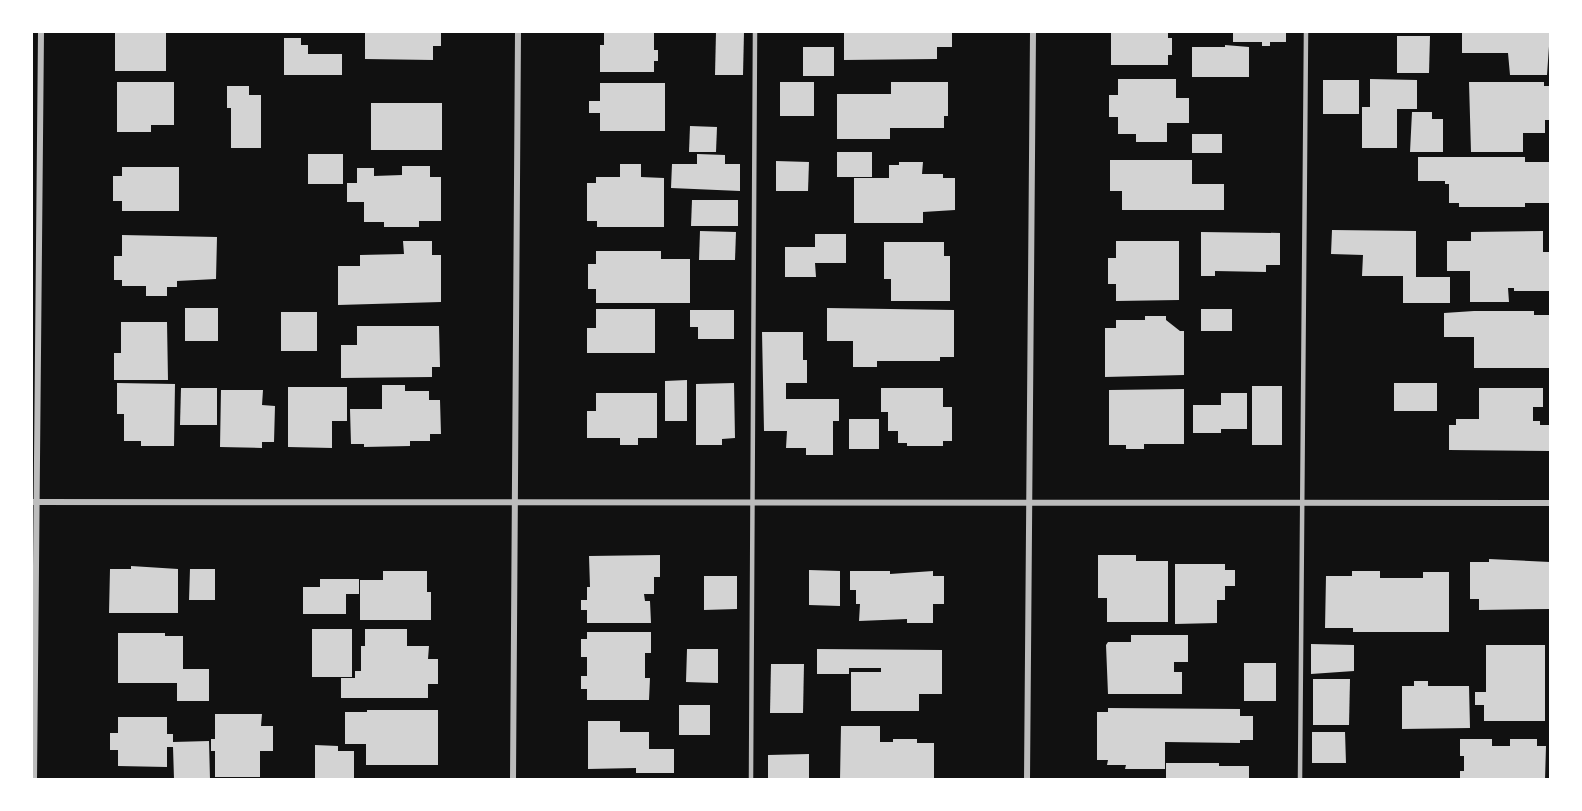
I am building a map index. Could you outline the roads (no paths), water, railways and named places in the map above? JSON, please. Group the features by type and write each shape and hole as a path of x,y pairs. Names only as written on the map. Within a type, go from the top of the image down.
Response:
{"street":[{"path":"34,780 34,502 41,32"},
{"path":"513,780 518,32"},
{"path":"1027,780 1033,32"},
{"path":"34,502 1551,503"}],"lane":[{"path":"751,780 755,32"},
{"path":"1299,780 1306,32"}]}
